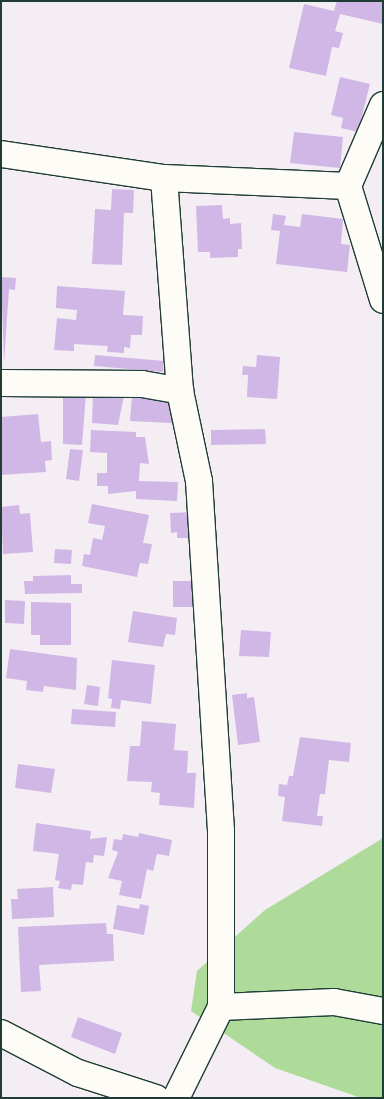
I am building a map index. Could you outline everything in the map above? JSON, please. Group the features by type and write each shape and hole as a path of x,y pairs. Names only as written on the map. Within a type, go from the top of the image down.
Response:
{"street":[{"path":"383,105 348,186 383,300"},
{"path":"1,154 164,178 348,186"},
{"path":"164,178 180,391 199,481 221,831 221,1007 176,1098"},
{"path":"1,383 142,384 180,391"},
{"path":"221,1007 334,1002 383,1011"},
{"path":"1,1033 78,1073 156,1098"}],"green space":[{"path":"383,838 383,1098 361,1098 275,1068 191,1011 197,971 265,910"}],"building":[{"path":"337,1 383,1 383,24 340,14 335,31 343,33 339,48 332,47 326,76 289,68 304,4 334,11"},
{"path":"340,77 370,84 358,132 341,128 343,118 331,115"},
{"path":"294,132 343,137 340,168 290,163"},
{"path":"112,189 134,190 133,213 124,213 122,265 92,264 95,209 111,210"},
{"path":"222,205 223,219 230,218 230,224 241,223 242,249 238,249 238,257 210,258 210,252 198,252 196,206"},
{"path":"273,214 286,216 284,225 300,227 302,214 343,219 341,244 350,245 347,272 276,264 280,231 271,230"},
{"path":"1,277 16,278 15,290 9,289 4,363"},
{"path":"57,286 125,291 123,315 143,316 142,335 131,335 130,348 124,347 124,353 107,352 108,346 74,344 74,351 54,350 57,318 76,320 77,310 56,308"},
{"path":"95,355 164,361 163,372 94,366"},
{"path":"257,355 280,357 277,399 247,397 248,375 242,375 243,366 256,367"},
{"path":"63,392 86,394 82,445 63,444"},
{"path":"93,394 124,396 118,425 92,423"},
{"path":"132,396 174,398 172,423 130,421"},
{"path":"38,414 41,442 51,441 52,460 45,461 46,472 1,475 1,417"},
{"path":"265,429 266,444 211,445 211,430"},
{"path":"91,430 136,432 136,437 145,437 149,464 140,463 139,481 178,482 177,501 136,499 136,491 108,494 108,486 97,486 97,473 107,473 107,453 90,452"},
{"path":"70,449 83,450 79,481 66,479"},
{"path":"92,504 149,515 143,543 152,544 148,564 140,563 137,577 82,566 84,554 90,555 93,538 102,540 105,526 88,523"},
{"path":"19,505 20,514 30,513 33,552 3,554 1,507"},
{"path":"194,512 191,538 177,538 177,532 171,533 170,513"},
{"path":"55,549 72,550 71,564 54,563"},
{"path":"71,575 71,584 82,584 82,593 25,594 24,581 33,581 33,576"},
{"path":"173,581 195,581 195,607 173,607"},
{"path":"5,600 25,601 24,624 5,623"},
{"path":"31,602 71,603 71,645 40,645 40,635 31,635"},
{"path":"133,611 177,618 175,635 166,634 163,647 128,642"},
{"path":"241,630 271,632 269,657 239,656"},
{"path":"10,649 77,658 76,690 44,686 43,692 26,690 27,681 6,678"},
{"path":"112,660 155,665 151,704 121,700 120,709 111,708 112,699 108,698"},
{"path":"87,685 100,687 98,706 84,704"},
{"path":"247,693 247,698 254,697 260,742 238,745 232,695"},
{"path":"72,709 116,712 115,727 71,724"},
{"path":"142,721 176,724 174,750 188,751 187,773 196,773 194,808 159,805 160,793 151,792 152,782 127,781 130,746 140,746"},
{"path":"300,737 351,743 349,762 329,760 325,794 320,794 317,816 323,816 322,826 282,821 285,797 278,796 279,784 287,785 289,776 293,776"},
{"path":"18,764 55,769 51,793 15,788"},
{"path":"36,823 91,831 90,839 107,837 104,856 94,855 93,863 86,862 83,885 72,884 71,890 58,888 60,881 55,880 59,854 33,851"},
{"path":"139,833 172,840 169,856 157,854 153,871 147,869 141,899 119,895 122,881 108,878 118,852 112,850 114,839 122,840 123,834 138,837"},
{"path":"53,887 54,917 12,919 11,899 18,899 17,889"},
{"path":"140,904 149,906 144,935 113,929 117,905 139,909"},
{"path":"106,923 107,934 113,934 114,961 39,965 41,991 21,992 18,927"},
{"path":"78,1017 122,1033 115,1054 71,1037"}]}
